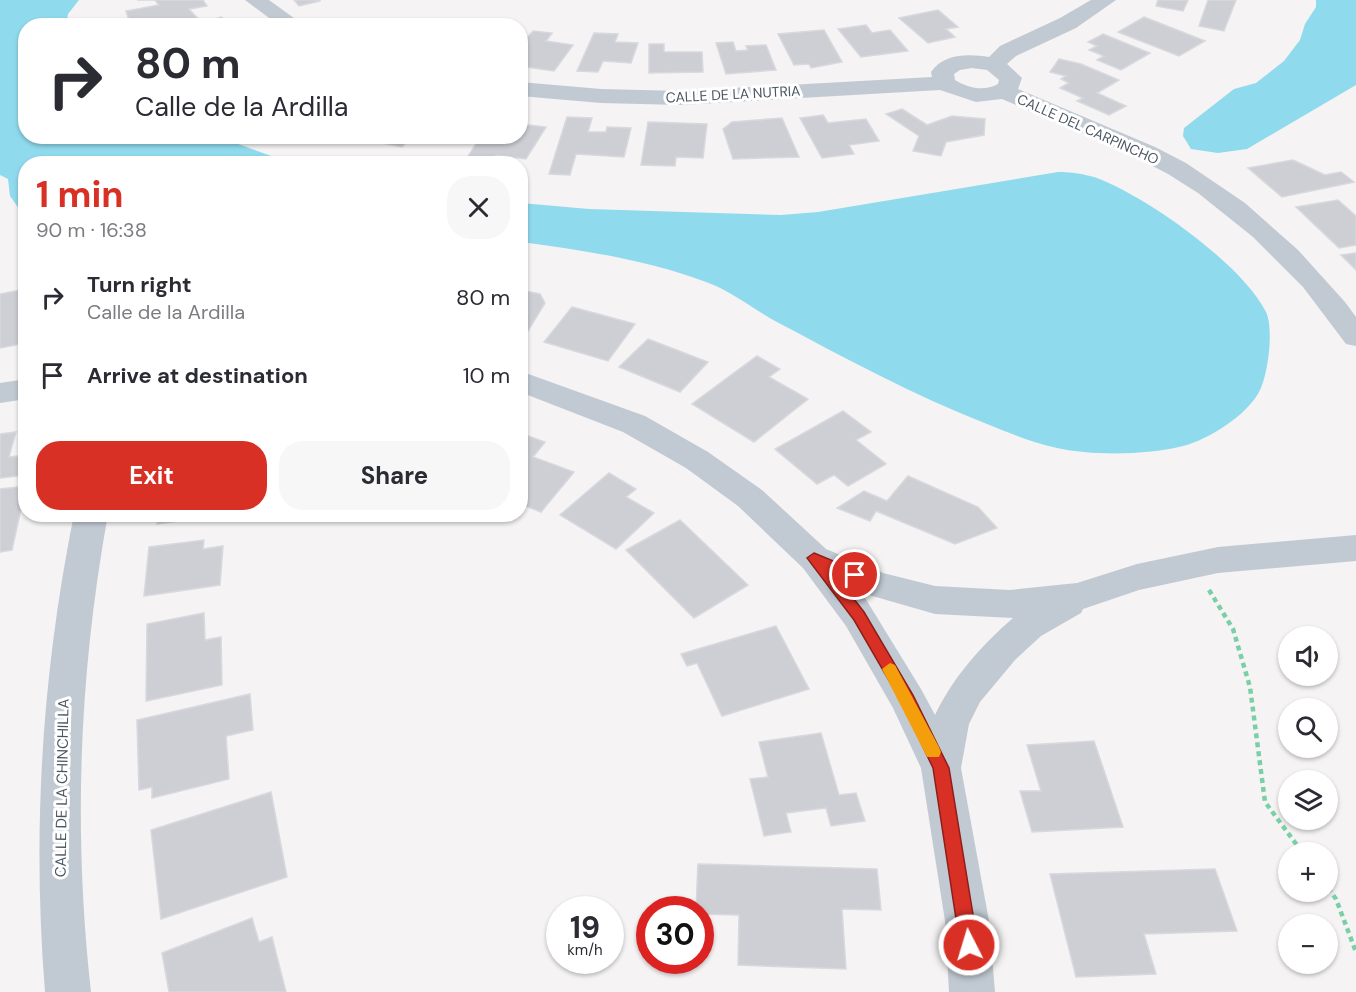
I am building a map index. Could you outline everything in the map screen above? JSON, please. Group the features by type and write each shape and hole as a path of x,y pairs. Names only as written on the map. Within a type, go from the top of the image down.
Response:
{"street":[{"path":"255,0 283,18"},
{"path":"994,65 1008,51 1068,23 1106,0"},
{"path":"972,62 994,65 1011,78 1008,87 1003,91 972,95 945,83 942,72 953,64 972,62"},
{"name":"CALLE DE LA NUTRIA","path":"528,90 624,98 656,98 734,96 857,86 945,83"},
{"name":"CALLE DEL CARPINCHO","path":"1003,91 1147,152 1222,198 1273,241 1306,273 1356,337"},
{"path":"528,384 634,424 697,460 750,498 814,558 859,616 908,699 941,768 967,921 972,992"},
{"path":"0,393 18,390"},
{"name":"CALLE DE LA CHINCHILLA","path":"68,992 59,846 60,717 90,522"},
{"path":"941,768 950,723 967,691 1002,650 1028,626 1077,597 1137,577 1218,560 1356,549"},
{"path":"814,558 875,584 935,600 1010,604 1077,597"}],"path":[{"path":"1193,566 1233,629 1250,687 1265,801 1295,842"},
{"path":"1337,902 1356,952"}],"water":[{"path":"0,0 79,0 67,18 18,18 18,144 238,144 271,156 18,156 18,207 10,196 8,179 0,175"},
{"path":"1316,0 1356,0 1356,85 1247,149 1218,153 1191,149 1183,136 1184,128 1234,89 1256,83 1284,61 1300,40 1305,24 1316,7"},
{"path":"1058,172 1097,178 1141,200 1191,234 1236,273 1254,293 1266,312 1270,329 1269,351 1263,383 1255,399 1237,417 1227,425 1193,443 1137,453 1071,451 1022,438 906,388 775,321 733,295 706,282 638,262 591,252 528,243 528,204 589,209 781,215 818,212"}],"building":[{"path":"155,0 203,0 207,6 189,9 197,18 128,18 126,11 159,5"},
{"path":"294,0 320,0 320,1 299,6"},
{"path":"1158,0 1188,0 1183,11 1156,6"},
{"path":"1208,0 1236,0 1224,31 1199,26"},
{"path":"938,10 958,27 946,29 955,37 928,43 899,18"},
{"path":"1144,17 1205,41 1179,56 1118,32"},
{"path":"866,25 872,33 890,30 908,51 861,57 838,29"},
{"path":"824,30 842,62 811,68 809,64 794,65 778,34"},
{"path":"533,31 552,33 546,41 573,45 554,71 528,67 528,37"},
{"path":"594,33 618,34 615,42 638,43 631,63 603,61 598,72 577,71"},
{"path":"1103,34 1150,53 1121,70 1097,60 1104,56 1089,50 1097,46 1088,42"},
{"path":"733,42 736,51 748,50 746,46 766,45 776,70 726,74 716,43"},
{"path":"649,44 664,44 664,52 702,52 703,72 649,73"},
{"path":"1059,59 1081,64 1119,80 1097,93 1126,106 1109,115 1077,101 1083,98 1060,88 1069,83 1061,79 1066,76 1050,72"},
{"path":"902,109 927,125 952,116 985,119 984,135 946,142 941,156 913,151 919,136 886,114"},
{"path":"823,115 828,123 866,119 879,141 849,145 854,154 822,158 800,118"},
{"path":"567,117 592,118 588,132 606,132 607,127 631,128 624,157 576,154 570,175 549,174"},
{"path":"782,118 799,157 733,159 723,129 732,122"},
{"path":"648,122 707,124 703,158 676,157 675,166 641,165"},
{"path":"528,125 546,127 528,156 468,156 476,144 528,144"},
{"path":"388,144 405,144 402,147"},
{"path":"1293,160 1325,175 1341,172 1354,182 1282,197 1248,168"},
{"path":"1338,200 1356,216 1356,245 1339,248 1296,207"},
{"path":"1356,253 1356,270 1341,255"},
{"path":"18,291 18,345 0,348 0,294"},
{"path":"528,292 540,294 545,303 528,331"},
{"path":"572,307 635,324 608,361 544,342"},
{"path":"648,339 708,362 680,392 619,367"},
{"path":"757,356 780,369 769,377 808,399 754,442 692,404"},
{"path":"843,411 871,432 856,440 886,464 848,486 834,475 817,484 775,449"},
{"path":"16,432 9,457 18,456 18,476 0,478 0,434"},
{"path":"528,436 545,442 533,457 574,472 541,512 528,507"},
{"path":"609,473 636,489 626,497 654,513 616,549 560,515"},
{"path":"908,476 978,507 997,528 955,544 876,511 870,521 837,508 864,491 887,501"},
{"path":"18,487 18,522 12,550 0,552 0,489"},
{"path":"680,520 748,585 694,618 626,550"},
{"path":"204,540 203,549 223,546 220,585 144,596 149,547"},
{"path":"204,613 205,640 221,637 222,685 146,701 147,624"},
{"path":"776,626 809,689 722,716 697,663 687,666 681,654"},
{"path":"250,694 253,730 226,736 229,779 152,798 152,787 139,790 137,720"},
{"path":"821,733 839,795 856,793 865,821 831,826 826,808 786,813 791,832 764,836 750,779 768,777 759,742"},
{"path":"1094,741 1123,827 1032,832 1020,791 1041,791 1027,745"},
{"path":"271,792 287,877 161,919 151,830"},
{"path":"698,864 877,869 881,910 842,909 846,969 738,965 739,915 714,914 714,896 697,896"},
{"path":"1215,869 1237,931 1144,934 1156,974 1076,977 1050,874"},
{"path":"252,918 259,942 272,937 286,992 169,992 162,953"}],"slow traffic":[{"path":"890,669 908,699 933,752"}],"route":[{"path":"855,575 814,558 859,616 908,699 941,768 969,945"}]}
